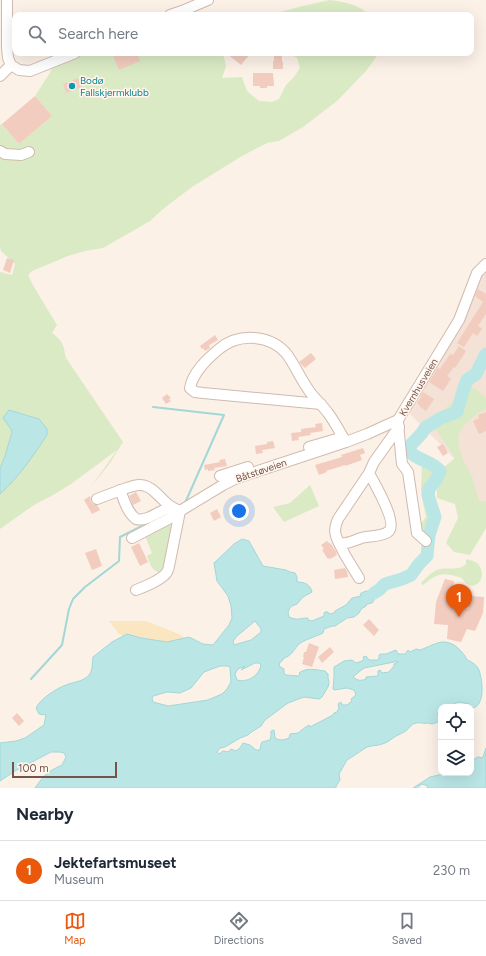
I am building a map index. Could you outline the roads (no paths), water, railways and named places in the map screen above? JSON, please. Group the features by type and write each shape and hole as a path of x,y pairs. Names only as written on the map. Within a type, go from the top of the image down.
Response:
{"street":[{"path":"0,76 10,61 7,47 7,0"},
{"path":"179,12 208,0"},
{"path":"0,48 10,61 20,70 30,71 68,56"},
{"path":"0,150 5,154 21,155 29,152"},
{"name":"Kvernhusveien","path":"426,541 417,533 408,472 402,464 398,423 459,320 477,273 486,264"},
{"path":"220,476 327,441 344,440 321,404 309,392 286,354 276,345 262,339 242,338 221,347 211,356 191,381 190,388 195,392 321,404"},
{"path":"360,578 339,543 335,532 335,525 369,473 398,423"},
{"name":"Båtstøveien","path":"132,538 176,515 176,509 237,478 344,440 398,423"},
{"path":"339,543 344,544 362,537 382,535 391,529 388,512 369,473"},
{"path":"97,498 132,485 142,485 153,490 176,509"},
{"path":"120,490 129,510 134,518 138,520 146,519 162,510 176,509"},
{"path":"136,590 159,579 167,572 176,509"}],"water":[{"path":"9,410 39,419 47,429 47,435 20,473 0,494 0,468 12,432 3,418"},
{"path":"242,539 249,541 263,566 295,573 297,582 308,585 312,592 303,597 297,604 290,608 288,613 289,617 292,618 308,618 308,620 312,621 324,616 325,612 328,612 329,614 334,613 346,605 352,598 361,596 360,594 365,592 373,592 376,597 372,603 367,604 354,617 347,618 335,626 324,629 323,633 300,643 290,655 280,662 279,666 284,669 284,673 286,675 298,676 300,674 299,673 308,669 325,671 328,674 329,683 322,697 319,699 304,697 288,703 248,735 220,748 217,752 219,754 223,751 228,752 231,749 236,751 243,743 250,745 256,750 260,750 262,742 270,740 271,731 274,730 275,738 280,740 289,738 290,734 298,733 309,725 310,727 333,715 339,708 338,704 341,702 342,705 347,705 356,695 354,690 347,688 333,689 334,667 344,661 352,660 356,663 362,661 364,659 363,657 366,656 369,660 377,660 379,659 379,655 396,650 398,654 405,654 408,650 410,652 416,649 420,650 441,642 450,643 456,646 469,661 471,661 478,668 482,685 479,703 474,707 474,704 459,702 454,704 438,704 438,722 432,724 414,724 406,731 387,742 380,745 367,747 347,760 339,774 340,780 336,788 35,788 41,779 62,765 66,757 64,753 60,752 51,752 15,771 0,781 0,743 25,738 44,725 46,715 39,714 36,708 38,705 49,694 87,677 91,671 93,657 112,642 127,634 167,642 189,637 203,644 213,645 229,625 232,618 228,596 217,581 214,563 234,544","holes":["255,621 261,629 261,632 251,640 234,645 233,641 237,636","398,662 394,664 389,672 382,673 380,670 378,671 378,676 366,677 366,679 363,680 358,680 353,677 364,668","255,663 259,663 261,665 258,672 252,678 241,681 237,680 235,674 238,669 245,666 241,670","220,666 230,667 231,682 222,694 208,700 168,706 153,702 153,696 167,692 180,693 191,688 204,672"]},
{"path":"486,748 486,788 427,788 428,786 422,784 417,788 413,788 430,777 438,775 474,776 474,759 477,757 483,757"}],"waterway":[{"path":"374,593 385,584 411,575 427,556 429,535 435,517 428,495 429,489 436,480 440,471 432,464 413,454 409,447 425,428 441,418 457,412 467,380 476,374 486,354"},
{"path":"153,407 224,415 185,503"},
{"path":"31,679 62,645 69,609 73,599 85,587 119,561 120,537 148,523"}],"place":[{"name":"Bodø Fallskjermklubb","path":"72,86"},
{"name":"Jektefartsmuseet","path":"459,617"}]}
